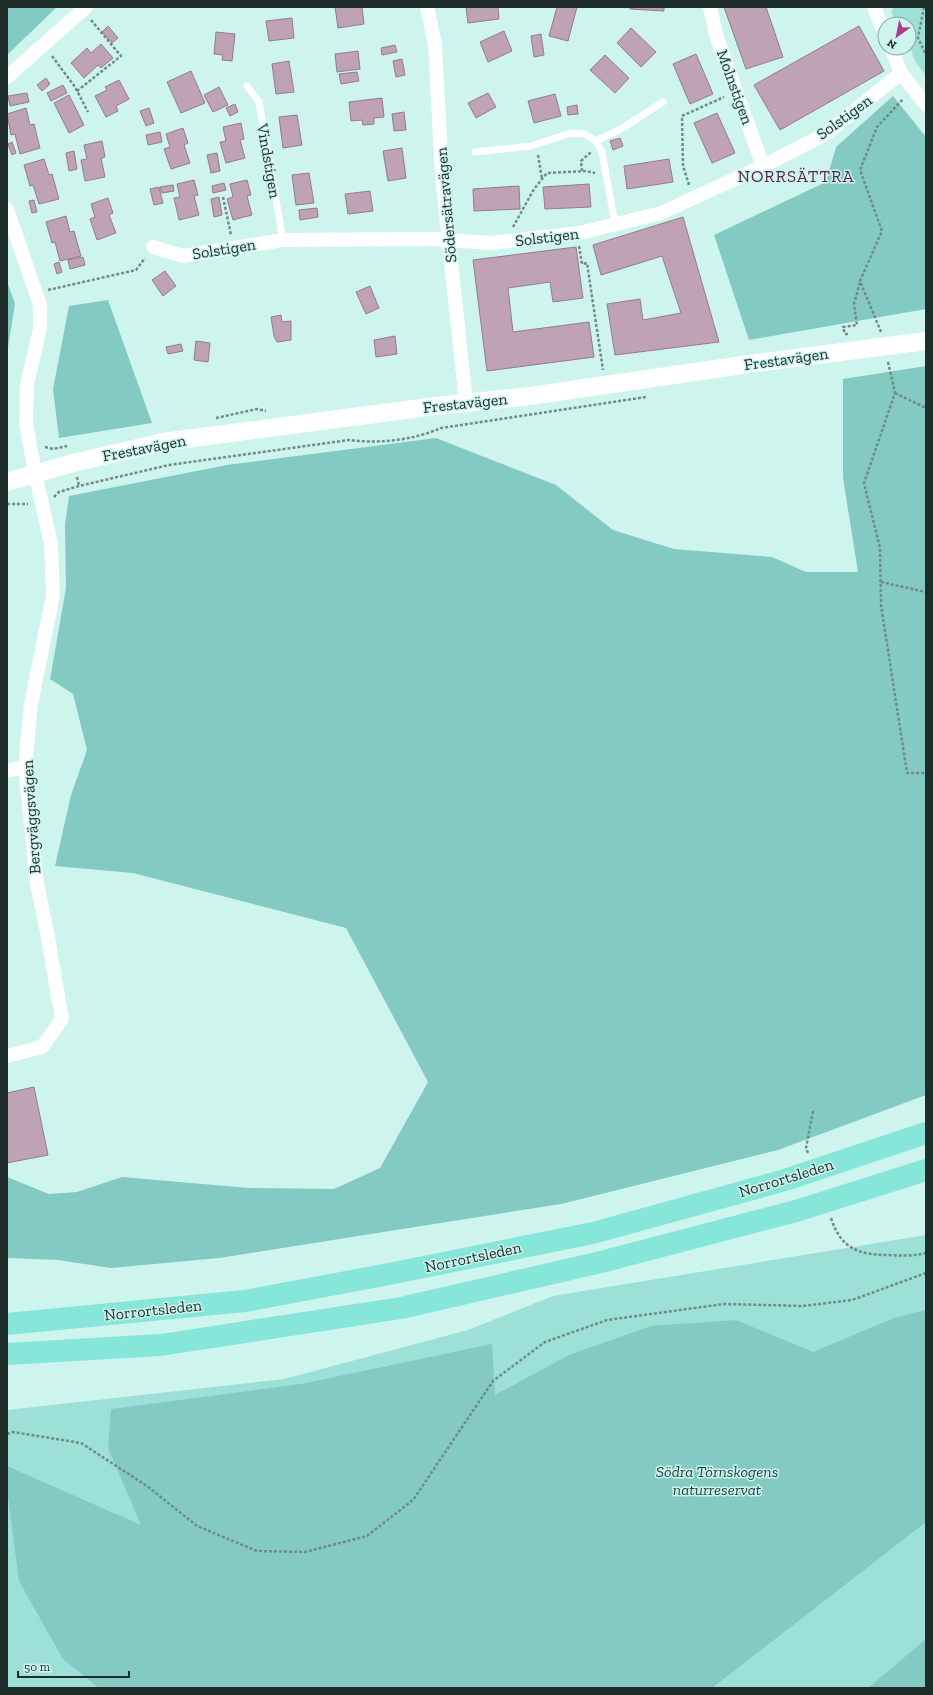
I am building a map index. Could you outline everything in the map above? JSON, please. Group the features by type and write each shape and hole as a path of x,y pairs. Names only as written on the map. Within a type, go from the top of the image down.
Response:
{"highway":[{"name":"Norrortsleden","path":"7,1324 245,1301 593,1233 785,1180 926,1133"},
{"name":"Norrortsleden","path":"7,1354 161,1345 401,1308 601,1262 796,1211 851,1195 926,1170"}],"street":[{"path":"7,76 86,7"},
{"name":"Södersätravägen","path":"427,7 434,45 442,176 466,403"},
{"name":"Molnstigen","path":"710,7 716,35 763,166"},
{"path":"894,56 901,73 926,105"},
{"name":"Solstigen","path":"153,247 183,256 282,240 434,239 491,243 580,233 661,213 763,166 827,133 901,73"},
{"name":"Bergväggsvägen","path":"7,209 40,305 40,329 27,384 26,423 35,474 52,544 53,595 31,704 25,767 37,884 48,932 62,1019 42,1047 7,1056"},
{"name":"Frestavägen","path":"7,482 126,450 163,442 530,396 926,340"},
{"path":"7,772 25,767"}],"lane":[{"name":"Vindstigen","path":"247,86 259,102 282,240"},
{"path":"597,143 663,102"},
{"path":"475,152 531,146 571,133 584,134 597,143 602,152 616,224"}],"path":[{"path":"924,7 918,38 926,55"},
{"path":"77,91 121,56 93,22"},
{"path":"59,64 77,91 88,112"},
{"path":"851,333 845,334 843,327 856,325 854,304 860,281 882,231 860,170 877,127 913,89"},
{"path":"688,201 682,188 690,184 685,176 683,166 682,116 736,91"},
{"path":"582,171 581,161 597,143"},
{"path":"539,159 542,179"},
{"path":"506,242 534,189 547,173 582,171 592,174 606,172"},
{"path":"223,198 234,248"},
{"path":"578,240 582,264 587,263 603,370"},
{"path":"36,293 136,270 153,247"},
{"path":"860,281 880,325 882,333"},
{"path":"886,355 894,393 864,483 880,548 881,606 907,773 926,773"},
{"path":"894,393 926,408"},
{"path":"7,504 24,503 43,508 60,492 170,465 349,440 369,442 425,435 441,428 653,396"},
{"path":"881,582 926,592"},
{"path":"7,1434 13,1432 81,1443 147,1486 198,1526 257,1552 305,1552 367,1536 413,1500 493,1381 545,1342 607,1320 724,1304 803,1306 852,1300 926,1273"}],"green space":[{"path":"7,7 57,7 7,55"},
{"path":"895,7 926,7 926,75 914,56 917,56 917,16 893,16 891,11"},
{"path":"893,96 926,137 926,309 749,340 714,235 826,182 836,147"},
{"path":"7,281 15,304 7,354"},
{"path":"108,300 152,423 59,438 53,389 69,306"},
{"path":"926,366 926,1095 778,1150 561,1204 219,1258 111,1268 58,1260 7,1258 7,1177 49,1194 77,1192 122,1177 249,1188 334,1189 380,1168 428,1082 346,928 133,873 55,866 71,795 87,750 73,694 50,679 66,588 65,525 69,496 227,465 436,438 556,485 613,530 674,549 772,557 806,572 858,572 843,478 843,379"},
{"name":"Södra Törnskogens naturreservat","path":"926,1235 926,1688 7,1688 7,1410 284,1379 468,1330 553,1296"},
{"name":"Södra Törnskogens naturreservat","path":"926,1310 926,1522 712,1688 99,1688 63,1659 19,1581 7,1490 7,1466 141,1525 108,1448 111,1409 301,1384 492,1344 495,1395 569,1355 651,1326 736,1320 813,1352 894,1318"},
{"path":"926,1639 926,1688 868,1688"}],"building":[{"path":"335,7 362,7 364,24 338,28"},
{"path":"466,7 498,7 499,19 468,23"},
{"path":"557,7 577,7 568,41 549,36"},
{"path":"630,7 664,7 664,11 630,9"},
{"path":"724,7 766,7 783,57 746,69"},
{"path":"292,18 294,38 269,41 266,21"},
{"path":"108,26 118,38 112,43 102,32"},
{"path":"859,26 884,71 780,130 754,85"},
{"path":"631,28 656,52 641,67 617,43"},
{"path":"504,31 512,51 488,62 480,42"},
{"path":"216,32 235,34 232,61 222,60 223,55 214,54"},
{"path":"541,34 544,55 534,57 531,36"},
{"path":"101,44 113,58 101,68 98,65 84,78 71,63 87,48 91,53"},
{"path":"395,45 397,52 382,55 381,48"},
{"path":"358,51 360,69 337,72 335,54"},
{"path":"696,54 713,94 690,104 673,64"},
{"path":"605,55 629,78 615,93 590,70"},
{"path":"402,59 405,75 396,77 393,61"},
{"path":"289,61 294,92 276,94 272,64"},
{"path":"191,71 205,103 181,113 167,82"},
{"path":"357,72 359,81 341,84 339,74"},
{"path":"46,78 50,84 42,91 37,85"},
{"path":"119,80 129,99 116,106 118,111 106,117 95,96 107,90 105,87"},
{"path":"63,85 67,93 51,101 47,93"},
{"path":"219,87 228,105 213,112 204,95"},
{"path":"27,93 29,102 10,106 8,96"},
{"path":"488,93 496,107 476,118 468,103"},
{"path":"555,94 561,116 534,123 528,101"},
{"path":"69,95 84,125 69,133 54,103"},
{"path":"382,98 384,117 374,118 374,124 363,125 362,120 351,121 349,102"},
{"path":"235,104 238,112 230,116 226,108"},
{"path":"577,105 578,114 568,115 567,107"},
{"path":"26,108 30,125 34,124 40,148 20,154 15,134 11,135 7,114"},
{"path":"149,108 154,123 146,126 140,111"},
{"path":"404,112 406,130 394,131 392,114"},
{"path":"717,113 735,153 712,163 694,123"},
{"path":"297,115 302,145 283,148 279,117"},
{"path":"241,123 244,139 240,140 245,158 226,163 220,142 226,141 223,127"},
{"path":"183,128 188,143 184,145 190,163 171,169 164,149 170,147 166,134"},
{"path":"160,132 162,142 148,145 146,135"},
{"path":"620,138 623,146 613,150 610,141"},
{"path":"102,141 105,157 101,158 105,177 85,181 81,160 87,159 84,145"},
{"path":"12,142 16,153 12,155 8,144"},
{"path":"402,148 406,178 388,181 383,151"},
{"path":"74,151 77,169 69,171 66,153"},
{"path":"217,153 220,171 211,173 207,155"},
{"path":"44,159 49,175 52,174 59,199 39,204 33,185 30,186 24,165"},
{"path":"669,159 673,182 627,189 624,166"},
{"path":"309,173 314,203 296,205 292,175"},
{"path":"194,180 198,195 194,196 199,215 179,220 174,198 180,197 177,184"},
{"path":"247,180 251,195 247,196 252,215 233,220 227,199 233,197 230,184"},
{"path":"224,183 226,190 213,193 212,186"},
{"path":"589,184 591,207 545,209 543,187"},
{"path":"173,185 174,191 162,193 160,187"},
{"path":"519,186 520,209 474,211 473,189"},
{"path":"159,187 163,203 154,205 150,189"},
{"path":"370,191 373,211 348,214 345,194"},
{"path":"219,197 222,215 214,217 211,199"},
{"path":"108,198 113,213 109,215 116,233 97,240 90,219 95,217 91,204"},
{"path":"34,200 37,212 32,213 29,201"},
{"path":"317,208 318,217 300,220 299,210"},
{"path":"66,216 70,232 74,231 81,256 60,261 55,242 52,243 46,222"},
{"path":"683,217 719,342 615,355 607,304 640,299 643,320 681,313 662,256 601,275 593,245"},
{"path":"576,247 583,298 553,302 550,282 508,288 513,332 589,322 594,357 487,371 473,260"},
{"path":"83,257 85,265 70,269 68,260"},
{"path":"59,262 62,272 57,274 54,264"},
{"path":"165,271 176,286 163,296 152,280"},
{"path":"370,286 379,308 366,314 356,292"},
{"path":"281,315 282,322 291,321 291,340 277,342 274,336 271,317"},
{"path":"395,336 397,354 376,357 374,340"},
{"path":"196,341 210,343 208,362 194,360"},
{"path":"181,344 183,351 168,354 166,347"},
{"path":"34,1087 48,1155 7,1163 7,1093"}],"district":[{"name":"NORRSÄTTRA","path":"796,176"}]}
